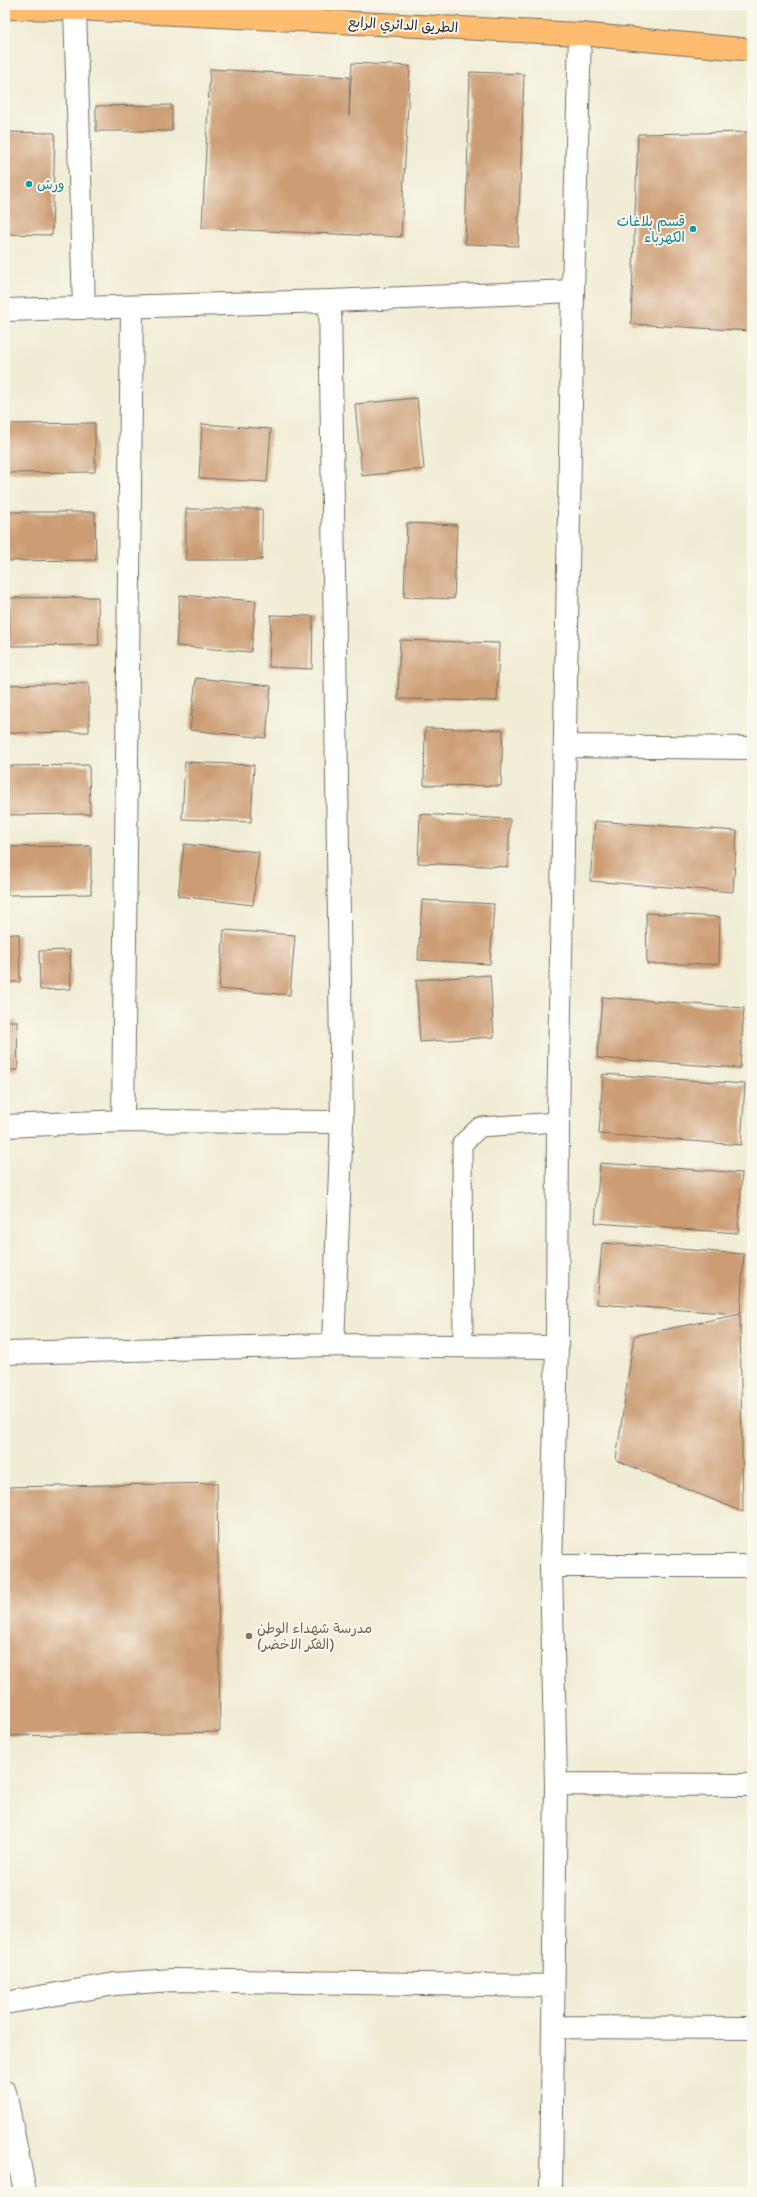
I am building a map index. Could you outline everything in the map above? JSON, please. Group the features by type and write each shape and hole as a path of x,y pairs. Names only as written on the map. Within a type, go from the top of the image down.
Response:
{"main road":[{"name":"الطريق الدائري الرابع","path":"5,8 75,9 580,34 752,50"}],"street":[{"path":"75,9 84,308"},
{"path":"551,2192 556,1784 551,1566 557,1347 558,1122 566,746 573,291 580,34"},
{"path":"5,310 330,301 573,291"},
{"path":"330,301 342,1122 333,1345"},
{"path":"123,1121 132,307"},
{"path":"566,746 752,748"},
{"path":"5,1126 123,1121 342,1122"},
{"path":"5,1354 333,1345 557,1347"},
{"path":"551,1566 752,1566"},
{"path":"556,1784 752,1785"},
{"path":"5,2003 116,1984 173,1980 553,1986"},
{"path":"553,2027 752,2028"},
{"path":"5,2092 25,2192"}],"lane":[{"path":"463,1346 462,1144 480,1127 558,1122"}],"building":[{"path":"352,63 410,66 401,237 202,228 210,69 350,77 349,116"},
{"path":"470,72 524,74 518,246 465,244"},
{"path":"172,105 172,131 96,131 96,106"},
{"name":"ورش","path":"5,132 55,133 52,235 5,234"},
{"name":"قسم بلاغات الكهرباء","path":"752,132 752,331 631,324 638,134"},
{"path":"417,398 424,469 362,476 355,404"},
{"path":"95,423 95,472 6,473 5,424"},
{"path":"202,424 271,429 267,482 199,478"},
{"path":"186,509 262,509 262,560 186,560"},
{"path":"6,512 95,512 96,560 6,561"},
{"path":"407,523 457,525 454,599 404,597"},
{"path":"180,595 256,601 251,652 176,646"},
{"path":"98,597 99,645 10,646 9,598"},
{"path":"271,615 313,616 312,669 269,667"},
{"path":"400,640 499,643 497,701 398,699"},
{"path":"196,678 271,686 266,738 190,730"},
{"path":"89,683 89,732 5,733 5,685"},
{"path":"425,728 503,730 501,786 424,785"},
{"path":"185,762 254,765 251,822 182,819"},
{"path":"89,765 90,814 5,815 5,766"},
{"path":"420,814 510,819 508,867 418,863"},
{"path":"595,821 737,831 733,892 590,881"},
{"path":"184,844 259,852 253,905 178,896"},
{"path":"91,846 91,894 5,895 5,847"},
{"path":"422,900 494,904 490,964 418,960"},
{"path":"646,913 720,917 719,964 647,964"},
{"path":"224,930 295,935 290,995 219,989"},
{"path":"5,934 19,934 20,982 5,982"},
{"path":"70,950 71,989 40,990 39,951"},
{"path":"490,975 494,1037 420,1042 416,980"},
{"path":"602,997 744,1008 740,1068 597,1058"},
{"path":"5,1021 17,1021 18,1070 5,1070"},
{"path":"603,1074 745,1084 741,1145 599,1134"},
{"path":"600,1163 742,1173 738,1233 595,1223"},
{"path":"602,1243 744,1254 740,1314 597,1304"},
{"path":"740,1314 743,1512 616,1460 634,1336"},
{"path":"217,1483 220,1732 6,1736 5,1487"}],"place":[{"name":"ورش","path":"29,184"},
{"name":"قسم بلاغات الكهرباء","path":"693,229"},
{"name":"مدرسة شهداء الوطن (الفكر الاخضر)","path":"249,1636"}]}
